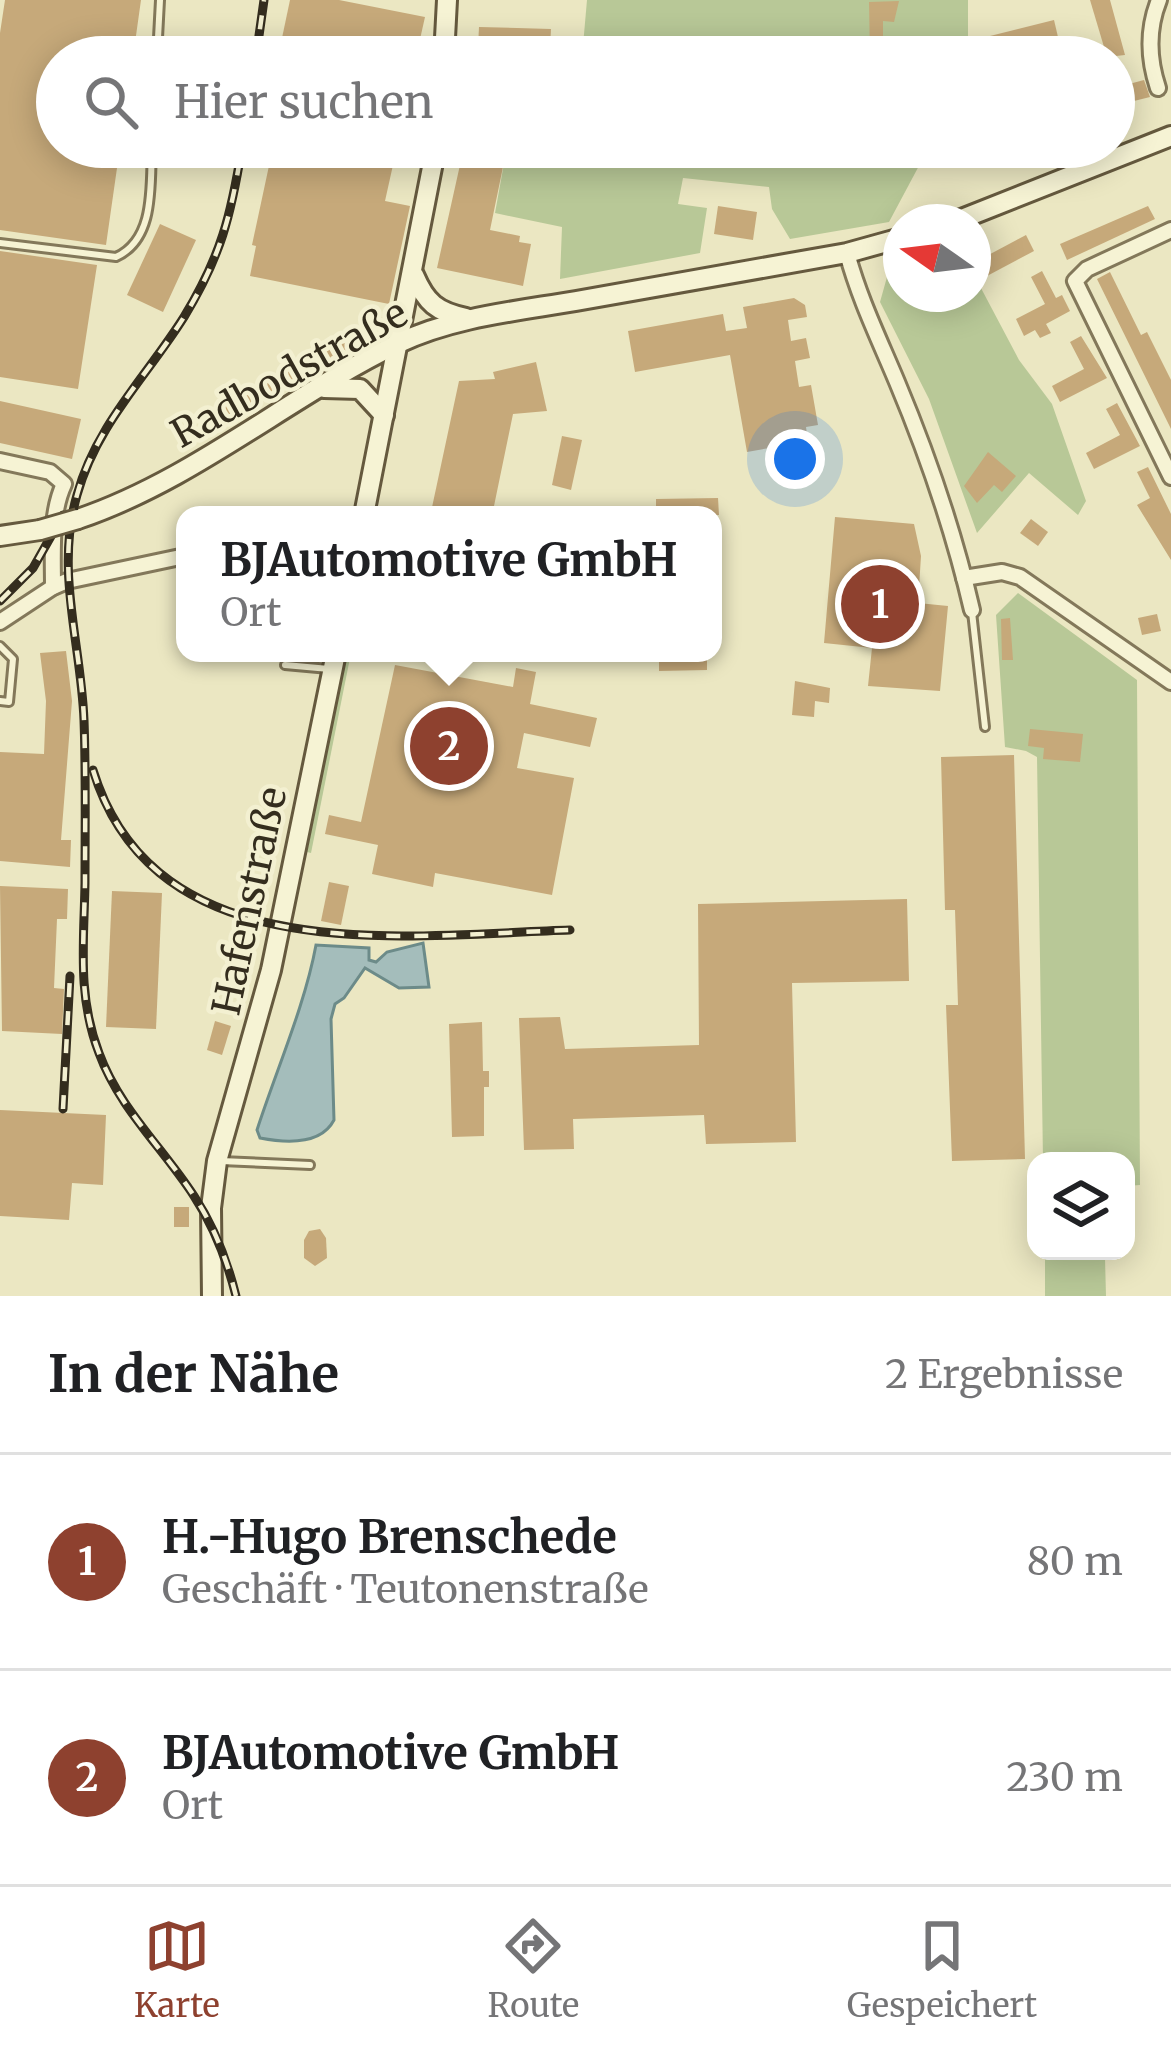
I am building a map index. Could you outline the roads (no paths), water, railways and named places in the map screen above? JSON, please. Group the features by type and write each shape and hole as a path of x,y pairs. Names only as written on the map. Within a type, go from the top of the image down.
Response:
{"main road":[{"path":"445,36 448,0"},
{"path":"1135,152 1169,139"},
{"path":"366,506 432,168"},
{"path":"991,208 1094,168"},
{"name":"Radbodstraße","path":"0,536 40,530 109,508 400,342 476,320 883,243"},
{"path":"414,275 437,310 476,320"},
{"path":"320,388 360,389 384,415"},
{"name":"Hafenstraße","path":"212,1296 211,1208 217,1161 271,970 334,662"}],"street":[{"path":"1158,88 1149,37 1159,0"},
{"path":"1171,230 1088,269 1076,281 1171,477"},
{"path":"847,253 928,464 971,610"},
{"path":"0,461 50,472 64,484 56,515 52,586"},
{"path":"0,622 52,586 176,558"},
{"path":"964,578 1002,572 1019,577 1171,682"}],"lane":[{"path":"158,36 160,0"},
{"path":"0,243 116,257 132,249 145,221 150,168"},
{"path":"971,610 985,727"},
{"path":"0,646 13,659 9,702 0,701"},
{"path":"285,664 318,662"},
{"path":"217,1161 310,1165"}],"water":[{"path":"423,943 429,987 399,988 365,968 335,1004 331,1019 334,1120 328,1128 302,1140 260,1138 257,1130 298,1014 316,945 369,948 369,960 376,962 387,952"}],"railway":[{"path":"259,36 264,0"},
{"path":"236,1296 208,1220 118,1092 99,1053 87,1011 84,720 68,551 86,470 124,402 197,295 229,215 238,168"},
{"path":"0,601 33,568 63,515"},
{"path":"93,770 125,835 171,881 228,911 293,928 363,935 570,930"},
{"path":"63,1109 70,976"}],"place":[{"name":"H.-Hugo Brenschede","path":"880,604"},
{"name":"BJAutomotive GmbH","path":"449,746"}]}
